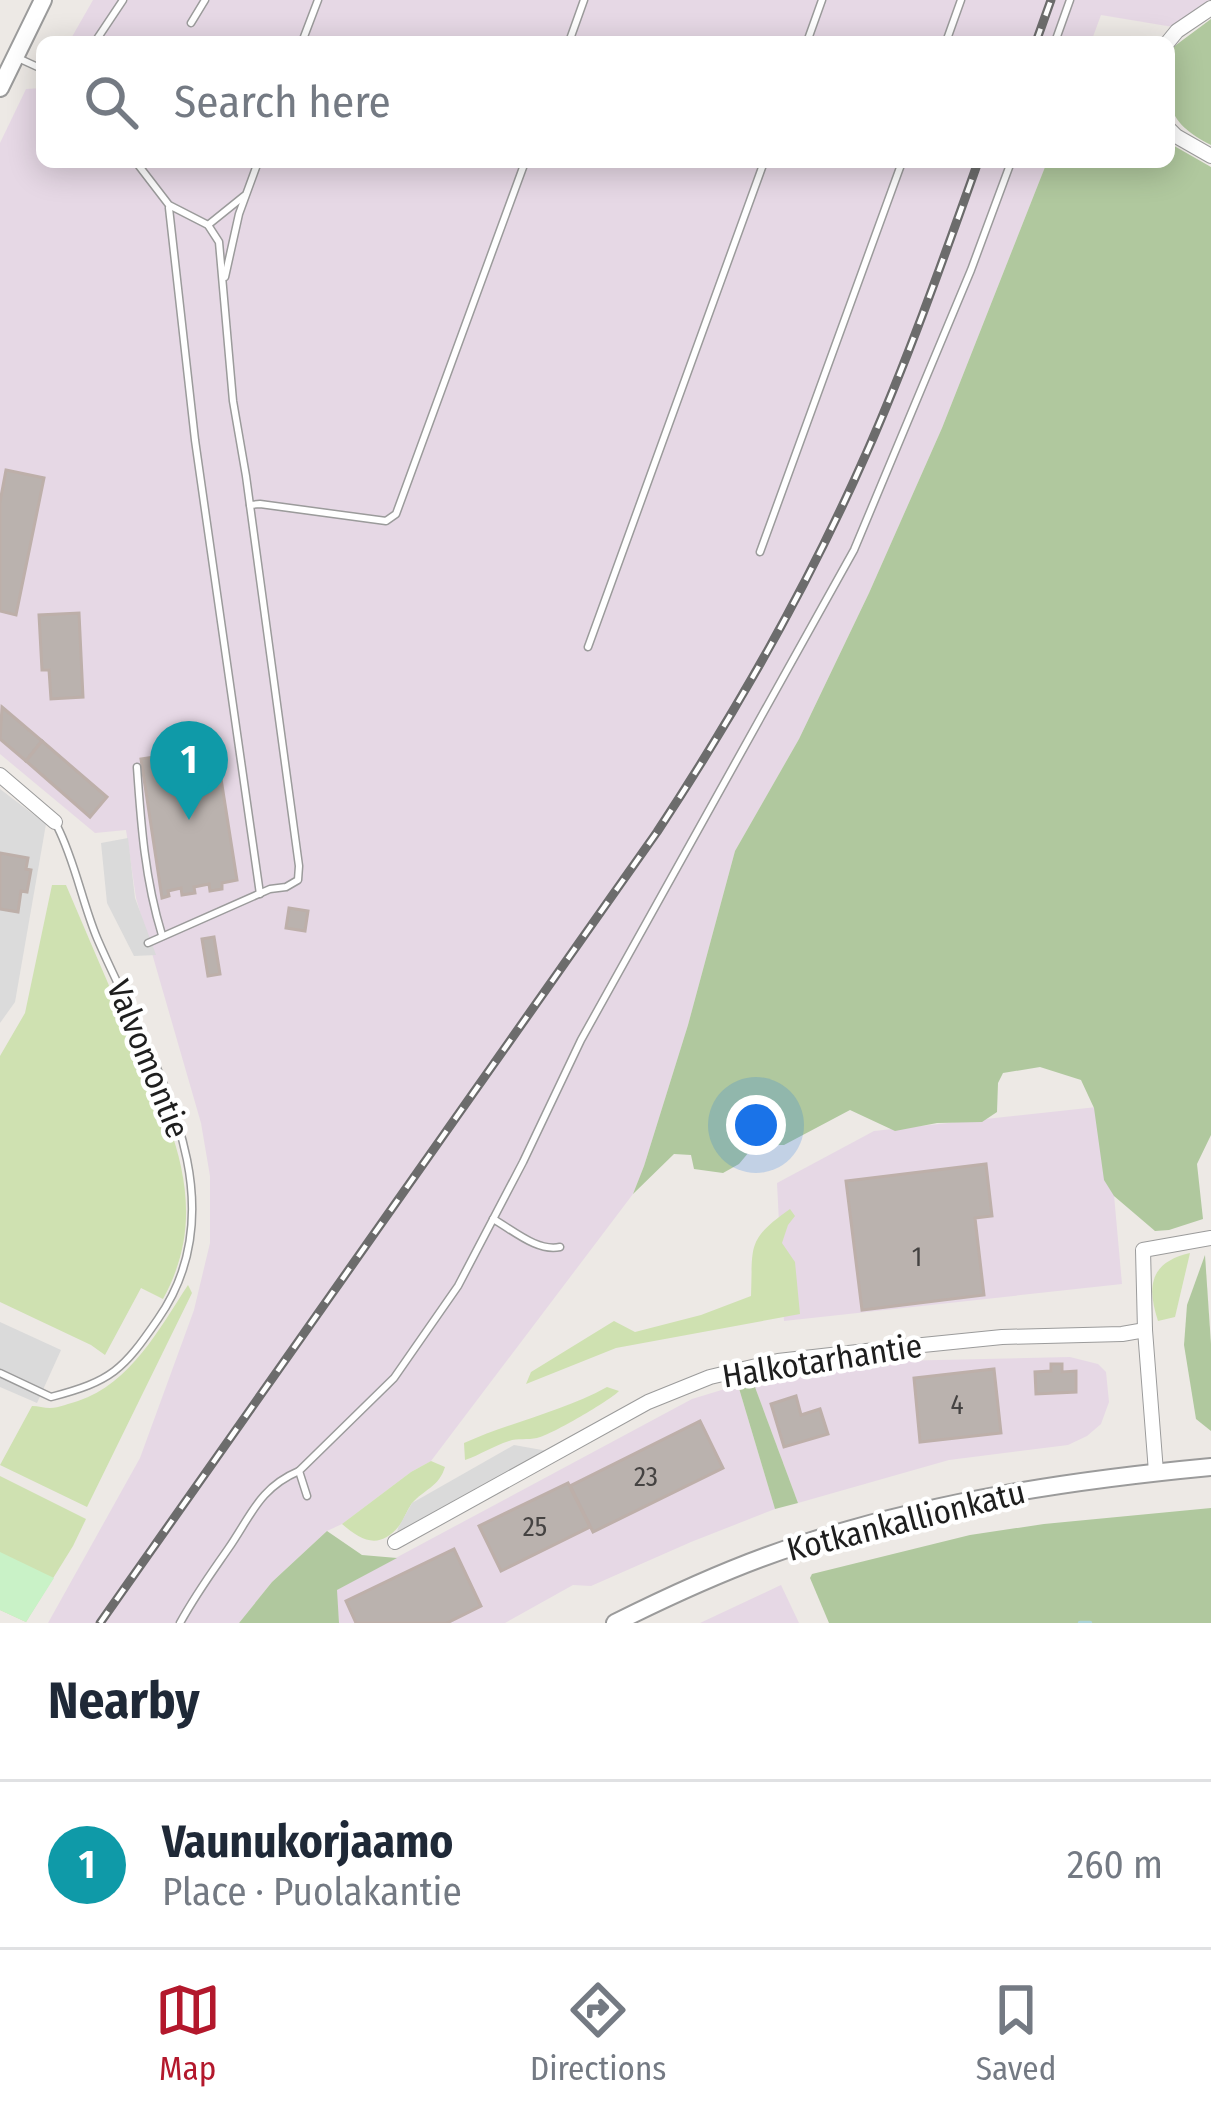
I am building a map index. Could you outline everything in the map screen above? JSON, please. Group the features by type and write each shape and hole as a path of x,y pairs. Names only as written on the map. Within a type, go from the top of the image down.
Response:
{"street":[{"path":"5,72 43,0"},
{"path":"1173,36 1211,8"},
{"path":"1175,135 1211,156"},
{"path":"0,775 55,822"},
{"path":"1156,1472 1143,1250 1211,1238"},
{"name":"Halkotarhantie","path":"395,1542 648,1402 710,1377 778,1361 892,1348 1145,1330"},
{"name":"Kotkankallionkatu","path":"615,1623 708,1580 829,1535 967,1502 1211,1467"}],"lane":[{"path":"99,36 123,0"},
{"path":"191,22 206,0"},
{"path":"304,36 318,0"},
{"path":"571,36 584,0"},
{"path":"809,36 822,0"},
{"path":"948,36 961,0"},
{"path":"1057,36 1070,0"},
{"path":"5,72 36,70"},
{"path":"140,168 169,206 208,225 219,242 232,401 299,866 298,880 286,887 148,943"},
{"path":"223,286 256,168"},
{"path":"250,506 386,520 396,514 523,168"},
{"path":"588,647 762,168"},
{"path":"760,552 900,168"},
{"path":"180,1623 250,1512 278,1480 299,1471 394,1378 458,1286 592,1020 854,550 1009,168"},
{"path":"208,225 246,194"},
{"path":"169,206 195,440 260,894"},
{"path":"137,767 141,832 163,937"},
{"name":"Valvomontie","path":"0,1373 51,1397 89,1387 116,1373 168,1304 189,1252 191,1177 178,1123 96,935 55,822"},
{"path":"494,1219 538,1245 560,1246"},
{"path":"299,1471 307,1496"}],"shaded area":[{"path":"93,0 1211,0 1173,27 1101,15 1093,36 72,36"},
{"path":"36,88 36,168 1045,168 942,428 869,593 799,739 735,851 688,1025 633,1194 431,1461 327,1531 272,1582 239,1623 48,1623 140,1458 194,1310 210,1243 210,1176 201,1123 136,898 126,830 95,833 0,754 0,143 26,89"},
{"path":"0,789 46,824 15,1002 0,1023"},
{"path":"128,838 135,898 156,955 134,956 107,903 101,843"},
{"path":"1106,1106 1122,1284 784,1321 777,1183 874,1131"},
{"path":"0,1322 61,1350 37,1403 0,1387"},
{"path":"1070,1357 1098,1364 1106,1372 1109,1402 1101,1424 1087,1436 1068,1445 949,1460 798,1503 752,1379 893,1361"},
{"path":"738,1385 775,1509 591,1586 573,1585 505,1623 339,1623 336,1590 692,1399"},
{"path":"514,1445 559,1453 395,1542 412,1503"},
{"path":"781,1585 799,1623 700,1623"}],"green space":[{"path":"1211,19 1211,145 1184,127 1175,114 1175,46"},
{"path":"1175,146 1211,167 1211,1135 1197,1164 1203,1219 1169,1230 1155,1231 1114,1196 1104,1180 1094,1108 1081,1080 1040,1067 1003,1073 997,1112 982,1122 937,1123 895,1131 850,1110 784,1145 763,1145 723,1173 694,1169 691,1155 674,1154 633,1194 688,1025 735,851 799,739 942,428 1045,168 1175,168"},
{"path":"52,885 66,885 146,1069 172,1134 186,1198 178,1265 163,1299 141,1288 105,1355 0,1302 0,1056 25,1013"},
{"path":"790,1209 795,1216 782,1243 795,1262 800,1314 616,1348 526,1384 531,1372 614,1321 635,1332 751,1296 755,1245"},
{"path":"1190,1253 1175,1317 1158,1321 1152,1296 1155,1277 1167,1262"},
{"path":"1205,1255 1211,1431 1196,1419 1184,1345 1187,1305"},
{"path":"188,1285 192,1293 87,1507 0,1465 32,1406 50,1408 78,1401 113,1381 142,1353"},
{"path":"752,1379 798,1503 775,1509 738,1385"},
{"path":"607,1387 619,1391 555,1430 509,1441 465,1460 464,1443"},
{"path":"431,1461 445,1467 442,1473 392,1534 370,1540 342,1524 411,1472"},
{"path":"0,1476 86,1519 26,1622 0,1610"},
{"path":"1211,1508 1211,1623 829,1623 810,1578 970,1535"},
{"path":"327,1531 362,1555 397,1558 337,1590 339,1623 239,1623 272,1582"},
{"path":"0,1552 54,1578 26,1622 0,1610"}],"building":[{"path":"6,470 44,478 16,615 0,611 0,502"},
{"path":"79,613 83,697 51,699 49,670 42,670 39,615"},
{"path":"2,707 42,741 26,761 0,739"},
{"path":"42,741 107,797 90,817 26,761"},
{"path":"202,742 203,749 216,747 237,880 210,891 209,884 194,887 195,893 182,895 181,888 168,891 169,896 162,898 141,759 161,756 160,750 190,751 189,744"},
{"path":"0,853 28,858 27,892 21,891 18,912 0,909"},
{"path":"289,908 308,911 305,931 286,928"},
{"path":"214,937 220,974 208,976 202,939"},
{"path":"986,1164 992,1216 975,1218 984,1295 862,1310 846,1181"},
{"path":"1051,1364 1062,1364 1062,1372 1076,1371 1076,1392 1036,1394 1035,1372 1051,1371"},
{"path":"994,1369 1001,1433 920,1442 914,1378"},
{"path":"796,1396 801,1415 820,1409 828,1434 784,1447 771,1404"},
{"path":"700,1421 723,1468 593,1532 570,1486"},
{"path":"568,1483 590,1527 501,1571 479,1526"},
{"path":"454,1549 481,1606 447,1623 356,1623 346,1601"}],"waterway":[{"path":"1080,1623 1090,1623"}],"railway":[{"path":"1038,36 1051,0"},
{"path":"100,1623 657,832 715,741 844,503 911,346 976,168"}],"place":[{"name":"Vaunukorjaamo","path":"189,820"}]}
